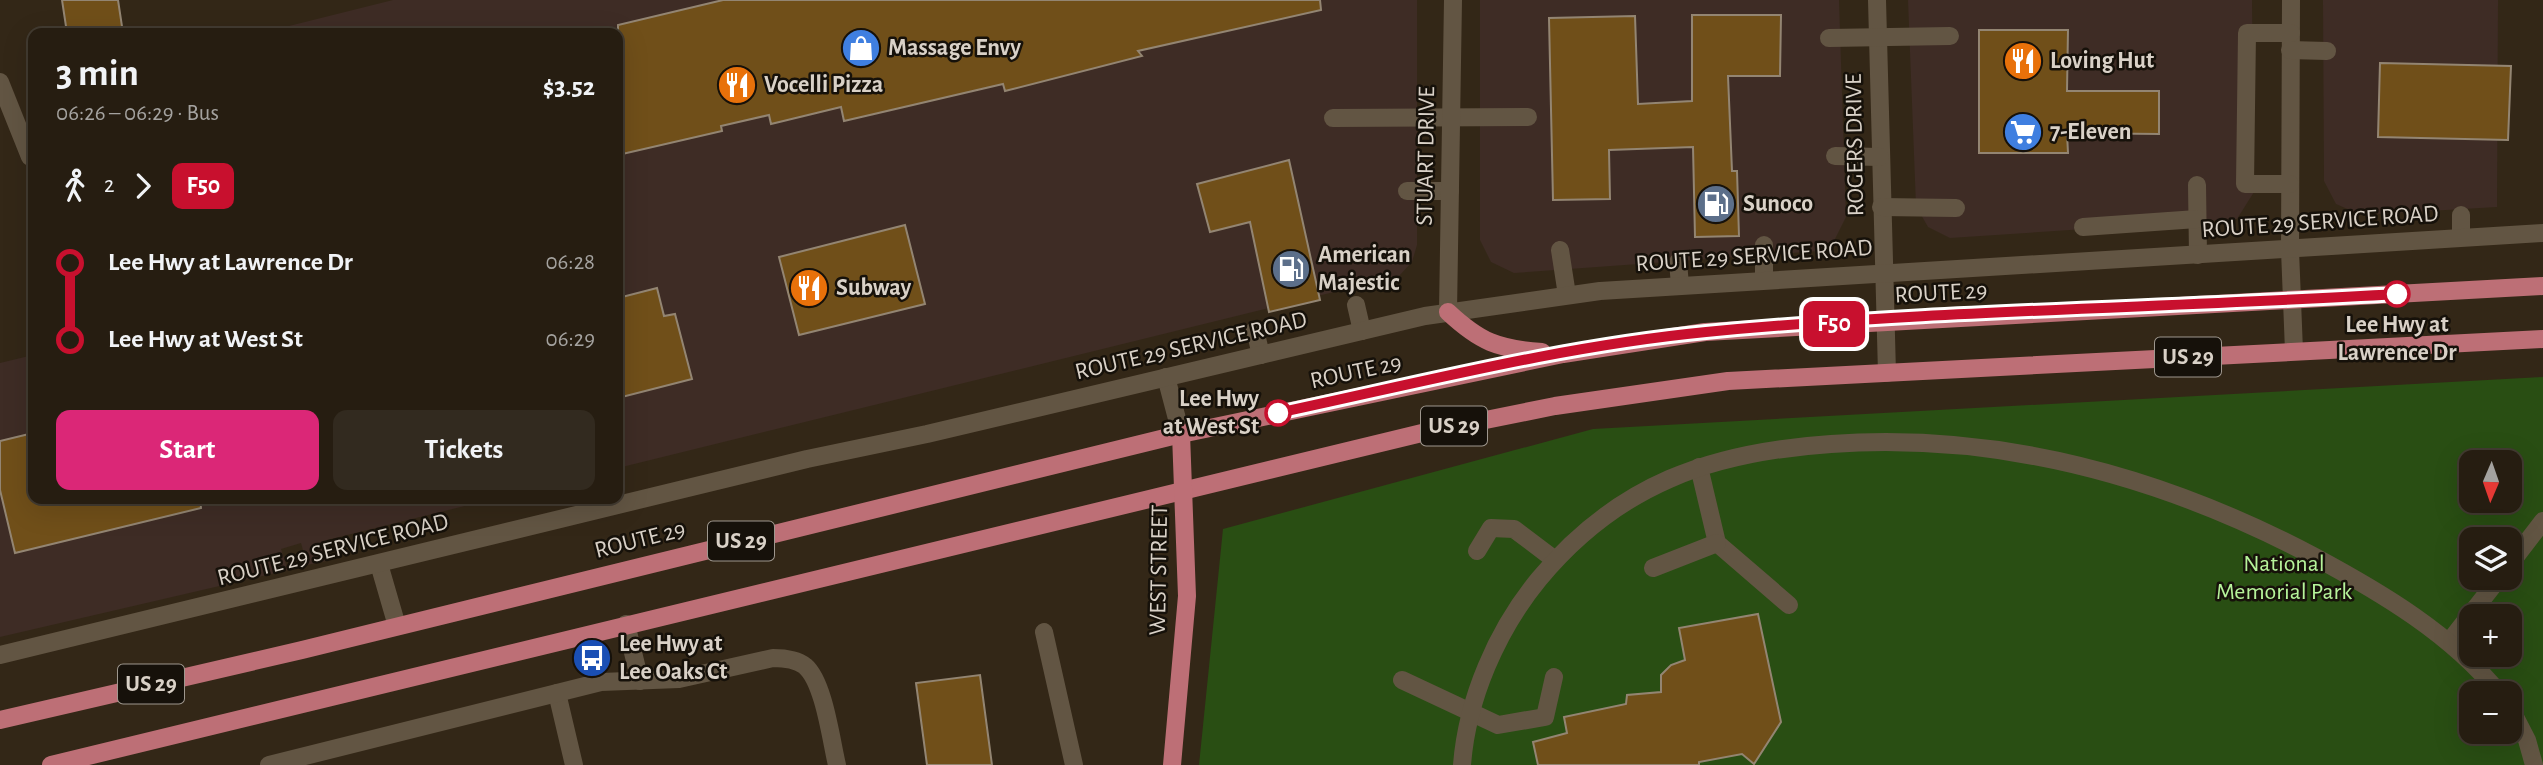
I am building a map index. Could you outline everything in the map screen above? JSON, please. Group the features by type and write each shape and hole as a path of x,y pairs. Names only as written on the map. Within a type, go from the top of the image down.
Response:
{"main road":[{"name":"ROUTE 29","path":"0,720 397,626 1181,433 1563,354 1705,332 1884,320 2543,286"},
{"path":"1448,312 1473,335 1505,349 1563,354"},
{"name":"US 29","path":"51,765 1426,432 1555,406 1728,381 2543,339"},
{"name":"WEST STREET","path":"1172,765 1187,596 1181,433"}],"street":[{"name":"STUART DRIVE","path":"1448,312 1452,0"},
{"name":"ROGERS DRIVE","path":"1877,0 1886,373"},
{"path":"2291,0 2290,250 2294,351"},
{"path":"2290,184 2245,184 2248,33 2327,51"},
{"path":"1829,38 1951,36"},
{"path":"0,82 28,152"},
{"path":"1333,118 1528,117"},
{"path":"1835,156 1880,158"},
{"path":"2197,185 2198,255"},
{"path":"1408,191 1450,191"},
{"path":"1881,207 1956,208"},
{"path":"2461,215 2462,237"},
{"path":"2083,227 2197,219"},
{"name":"ROUTE 29 SERVICE ROAD","path":"623,499 1448,312 1567,296 1680,285 2543,233"},
{"path":"1764,245 1764,280"},
{"path":"1560,250 1567,296"},
{"path":"1678,262 1680,285"},
{"path":"1356,305 1362,331"},
{"path":"1255,330 1261,355"},
{"name":"WEST STREET","path":"1166,377 1181,433"},
{"path":"1462,765 1472,712 1500,638 1527,594 1555,561 1595,523 1636,495 1699,467 1732,456 1782,447 1887,440 1970,444 2046,456 2119,474 2194,500 2271,534 2347,574 2449,642 2487,681"},
{"path":"1699,467 1717,543 1789,605"},
{"name":"ROUTE 29 SERVICE ROAD","path":"0,655 379,564 595,505"},
{"path":"2522,548 2543,521"},
{"path":"1477,551 1491,528 1514,529 1555,561"},
{"path":"1653,568 1717,543"},
{"path":"379,564 397,626"},
{"path":"2449,642 2490,590"},
{"path":"626,624 640,681"},
{"path":"1044,632 1074,765"},
{"path":"269,765 601,682 679,679 773,658 788,658 804,665 817,680 837,765"},
{"path":"1402,680 1498,725 1545,717 1554,677"},
{"path":"556,693 574,765"},
{"path":"2522,730 2534,765"}],"shaded area":[{"path":"393,0 1417,0 1417,245 1412,262 1399,276 623,467 623,28 281,28"},
{"path":"1480,0 1839,0 1846,217 1832,245 1819,251 1514,273 1491,262 1480,240"},
{"path":"1908,0 2252,0 2254,192 2237,219 1950,238 1928,227 1916,206"},
{"path":"2323,0 2498,0 2497,207 2361,215 2336,204 2324,181"},
{"path":"28,356 28,504 473,504 327,540 331,560 307,565 301,543 281,549 288,570 0,637 0,363"}],"green space":[{"name":"National Memorial Park","path":"2543,377 2543,765 1199,765 1223,529 1593,429"}],"building":[{"path":"62,0 118,0 122,28 66,28"},
{"path":"723,0 1320,0 1321,10 1138,51 1142,56 1005,91 1003,84 844,121 841,107 771,124 769,115 721,126 722,131 623,154 623,28 618,28 618,25"},
{"path":"1692,15 1781,15 1780,76 1728,76 1732,171 1737,171 1739,236 1695,237 1693,147 1609,150 1610,199 1553,200 1549,18 1635,16 1638,104 1692,101"},
{"path":"1979,30 2068,30 2067,91 2159,91 2159,134 2067,133 2068,153 1979,153"},
{"path":"2380,63 2511,66 2508,140 2378,137"},
{"path":"1289,160 1320,300 1269,312 1250,222 1210,232 1197,184"},
{"path":"905,225 925,304 799,335 779,257"},
{"path":"657,288 664,316 675,314 692,379 623,397 623,297"},
{"path":"28,434 28,504 201,504 201,508 15,553 0,490 0,441"},
{"path":"1758,614 1781,722 1754,764 1742,754 1699,762 1699,765 1538,765 1533,742 1567,733 1564,717 1626,704 1627,695 1661,692 1661,675 1671,665 1685,660 1679,628"},
{"path":"980,675 992,765 927,765 916,683"}],"bus line":[{"name":"F50","path":"1278,413 1563,354 1705,332 1884,320 2397,294"}],"place":[{"name":"Massage Envy","path":"861,48"},
{"name":"Loving Hut","path":"2023,61"},
{"name":"Vocelli Pizza","path":"737,85"},
{"name":"7-Eleven","path":"2023,132"},
{"name":"Sunoco","path":"1716,204"},
{"name":"American Majestic","path":"1291,269"},
{"name":"Subway","path":"809,288"},
{"name":"Lee Hwy at Lawrence Dr","path":"2397,294"},
{"name":"Lee Hwy at West St","path":"1278,413"},
{"name":"Lee Hwy at Lee Oaks Ct","path":"592,658"}]}
